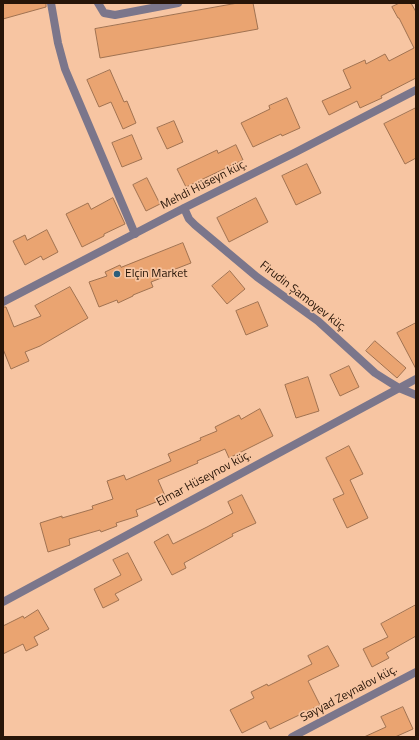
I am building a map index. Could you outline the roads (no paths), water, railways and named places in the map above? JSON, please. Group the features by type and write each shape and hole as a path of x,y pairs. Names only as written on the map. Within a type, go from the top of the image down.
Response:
{"street":[{"path":"51,3 58,43 65,69 135,234"},
{"path":"98,3 104,13 115,15 178,3"},
{"name":"Mehdi Hüseyn küç.","path":"3,302 416,90"},
{"name":"Firudin Şamoyev küç.","path":"184,208 189,219 239,263 318,321 375,372 399,388 416,395"},
{"name":"Elmar Hüseynov küç.","path":"3,602 416,379"},
{"name":"Səyyad Zeynalov küç.","path":"292,737 416,672"}],"place":[{"name":"Elçin Market","path":"117,274"}]}
